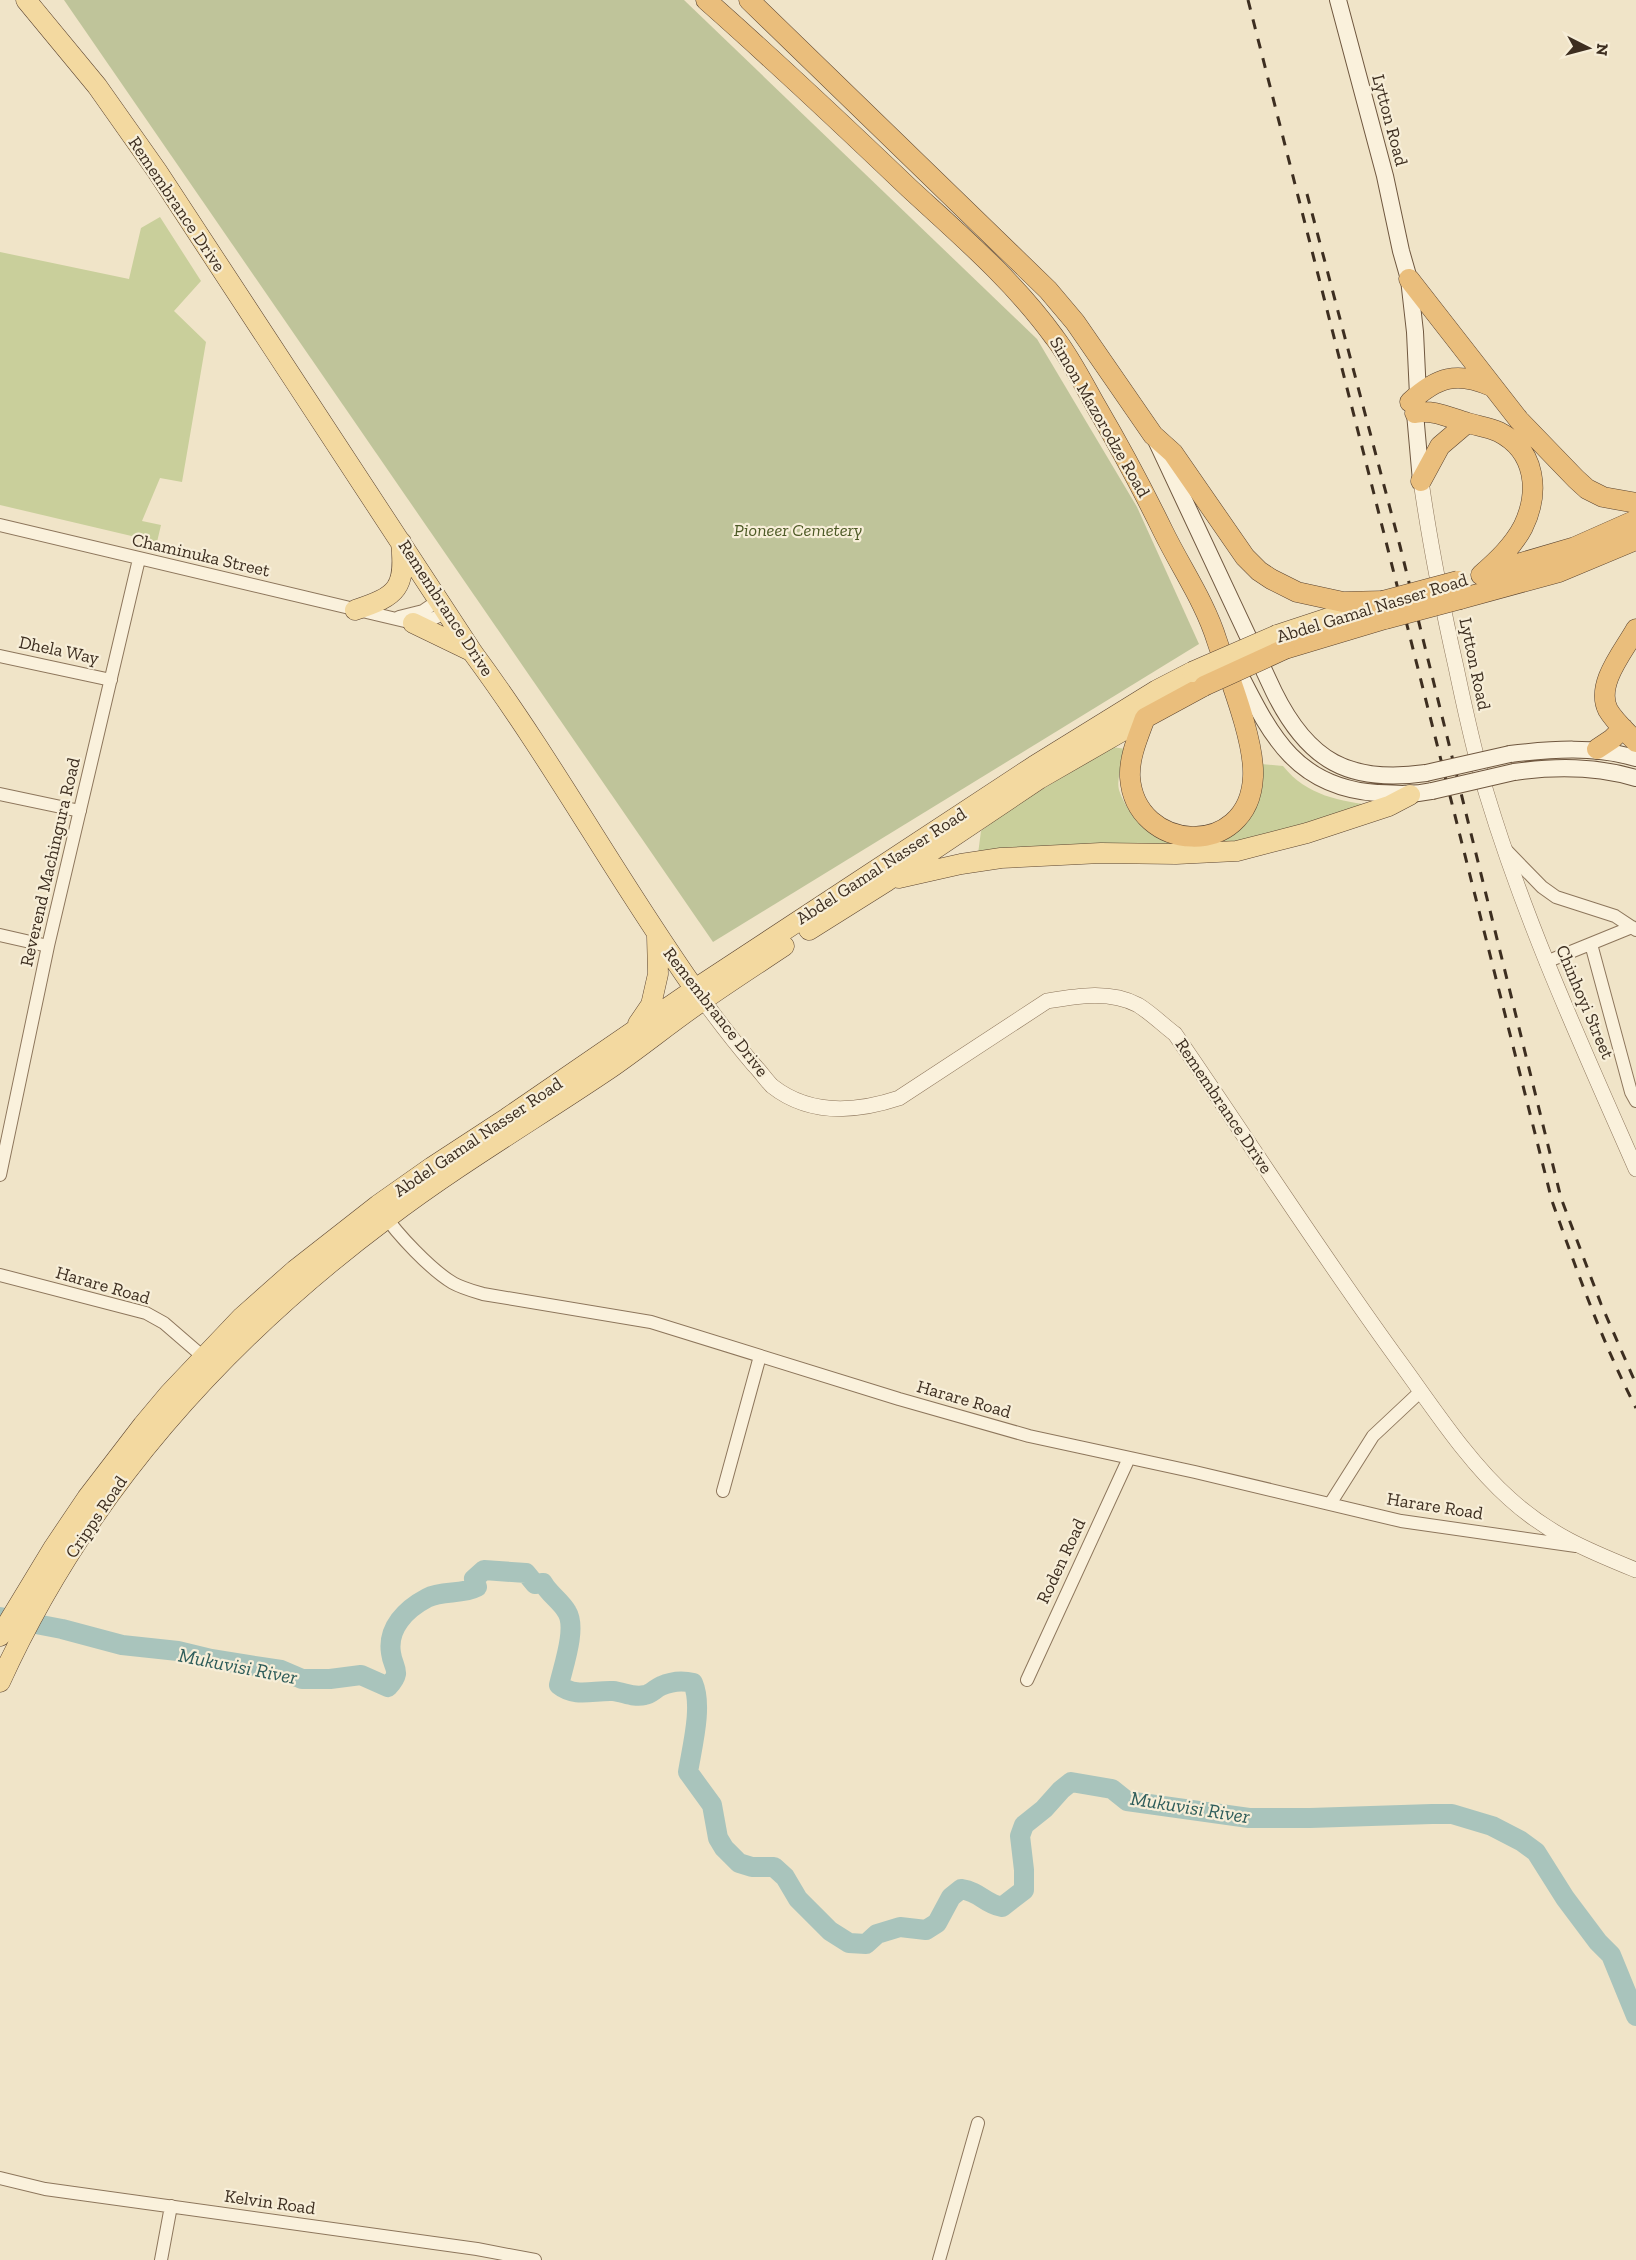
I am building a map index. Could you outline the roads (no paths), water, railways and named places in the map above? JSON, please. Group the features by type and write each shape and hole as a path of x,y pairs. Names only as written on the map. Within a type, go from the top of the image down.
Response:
{"highway":[{"name":"Simon Mazorodze Road","path":"706,0 789,74 981,255 1033,310 1056,339 1101,413 1210,617"},
{"name":"Simon Mazorodze Road","path":"749,0 1048,290 1075,322 1153,435"},
{"path":"1409,279 1519,420 1587,489 1603,496 1636,503"},
{"path":"1481,575 1502,555 1522,528 1530,504 1533,480 1527,457 1511,440 1498,431 1433,412 1414,403 1434,383 1453,378 1474,378 1491,386"},
{"path":"1421,480 1440,446 1467,423"},
{"path":"1153,435 1173,453 1245,557 1271,579 1297,592 1381,608"},
{"name":"Abdel Gamal Nasser Road","path":"1459,590 1481,575 1575,547 1636,520"},
{"name":"Abdel Gamal Nasser Road","path":"1144,718 1198,679 1281,642 1381,608 1459,590 1559,572 1636,540"},
{"path":"1144,718 1130,768 1132,794 1140,808 1153,822 1166,831 1185,837 1213,835 1226,828 1245,808 1250,799 1253,763 1210,617"},
{"path":"1597,749 1612,739 1629,735 1608,709 1605,687 1633,644"}],"main road":[{"name":"Remembrance Drive","path":"26,0 97,86 157,171 473,653 505,696 657,936 699,994"},
{"name":"Lytton Road","path":"1338,0 1385,176 1409,279 1415,332 1414,403 1421,480"},
{"name":"Lytton Road","path":"1401,250 1407,388 1414,403"},
{"name":"Simon Mazorodze Road","path":"1153,435 1281,708 1316,752 1351,770 1399,777 1538,750 1597,749 1636,758"},
{"path":"355,609 381,602 397,588 404,565 400,539"},
{"name":"Simon Mazorodze Road","path":"1210,617 1255,704 1281,744 1293,759 1321,780 1367,792 1410,795 1547,767 1573,767 1636,778"},
{"path":"404,621 473,653"},
{"name":"Abdel Gamal Nasser Road","path":"382,1212 610,1068 699,994 1034,766 1157,690 1198,679"},
{"name":"Abdel Gamal Nasser Road","path":"210,1362 242,1317 268,1293 633,1032 887,881 1040,779 1144,718"},
{"path":"887,881 962,864 1013,857 1101,853 1176,854 1238,850 1307,834 1389,806 1410,795"},
{"path":"633,1032 651,1005 658,974 657,936"},
{"name":"Cripps Road","path":"0,1682 24,1629 28,1605 54,1547 115,1461 169,1394 210,1362"},
{"name":"Cripps Road","path":"2,1632 28,1605"}],"street":[{"name":"Lytton Road","path":"1421,480 1431,551 1474,751 1504,849"},
{"name":"Chaminuka Street","path":"0,525 404,621"},
{"name":"Reverend Machingura Road","path":"0,1175 48,946 139,559"},
{"path":"404,621 428,621 443,606"},
{"path":"404,621 415,614 443,606"},
{"name":"Dhela Way","path":"0,656 111,680"},
{"path":"0,794 80,811"},
{"path":"1504,849 1542,887 1556,897 1615,916 1634,929"},
{"name":"Chinhoyi Street","path":"1504,849 1546,962 1636,1170"},
{"path":"1546,962 1634,929"},
{"path":"0,935 48,946"},
{"path":"1591,944 1631,1092 1636,1101"},
{"name":"Remembrance Drive","path":"699,994 772,1086 800,1101 821,1108 842,1110 874,1106 899,1098 1047,1001 1104,994 1138,1005 1175,1034 1360,1307 1459,1443 1509,1498 1545,1527 1577,1546 1636,1570"},
{"name":"Harare Road","path":"382,1212 430,1266 445,1278 464,1288 483,1294 651,1322 1009,1431 1401,1521 1577,1546"},
{"name":"Harare Road","path":"0,1275 146,1313 164,1323 210,1362"},
{"path":"723,1491 760,1356"},
{"path":"1330,1504 1373,1436 1421,1391"},
{"name":"Roden Road","path":"1027,1680 1129,1458"},
{"path":"939,2260 978,2123"},
{"name":"Kelvin Road","path":"0,2178 45,2189 477,2249 535,2260"},
{"path":"161,2260 171,2206"}],"waterway":[{"name":"Mukuvisi River","path":"0,1617 62,1629 122,1645 178,1651 211,1659 281,1670 302,1679 330,1679 361,1675 388,1687 393,1682 396,1673 391,1653 392,1635 400,1620 419,1602 433,1596 477,1587 474,1579 484,1570 526,1573 535,1584 543,1583 564,1608 570,1619 570,1637 559,1685 565,1689 578,1692 613,1691 641,1696 669,1683 681,1681 693,1683 696,1692 697,1715 688,1772 712,1805 718,1838 724,1848 739,1863 752,1867 774,1867 785,1877 798,1899 830,1931 849,1943 866,1944 877,1934 900,1927 926,1930 937,1923 951,1897 961,1889 968,1890 1002,1907 1024,1890 1020,1836 1024,1825 1071,1782 1112,1789 1127,1801 1249,1818 1452,1814 1492,1826 1521,1841 1536,1852 1565,1898 1598,1942 1611,1955 1636,2016"}],"railway":[{"path":"1248,0 1552,1201 1601,1332 1636,1408"},
{"path":"1307,194 1400,546 1561,1198 1601,1304 1636,1384"}],"park label":[{"name":"Pioneer Cemetery","path":"798,530"}]}
